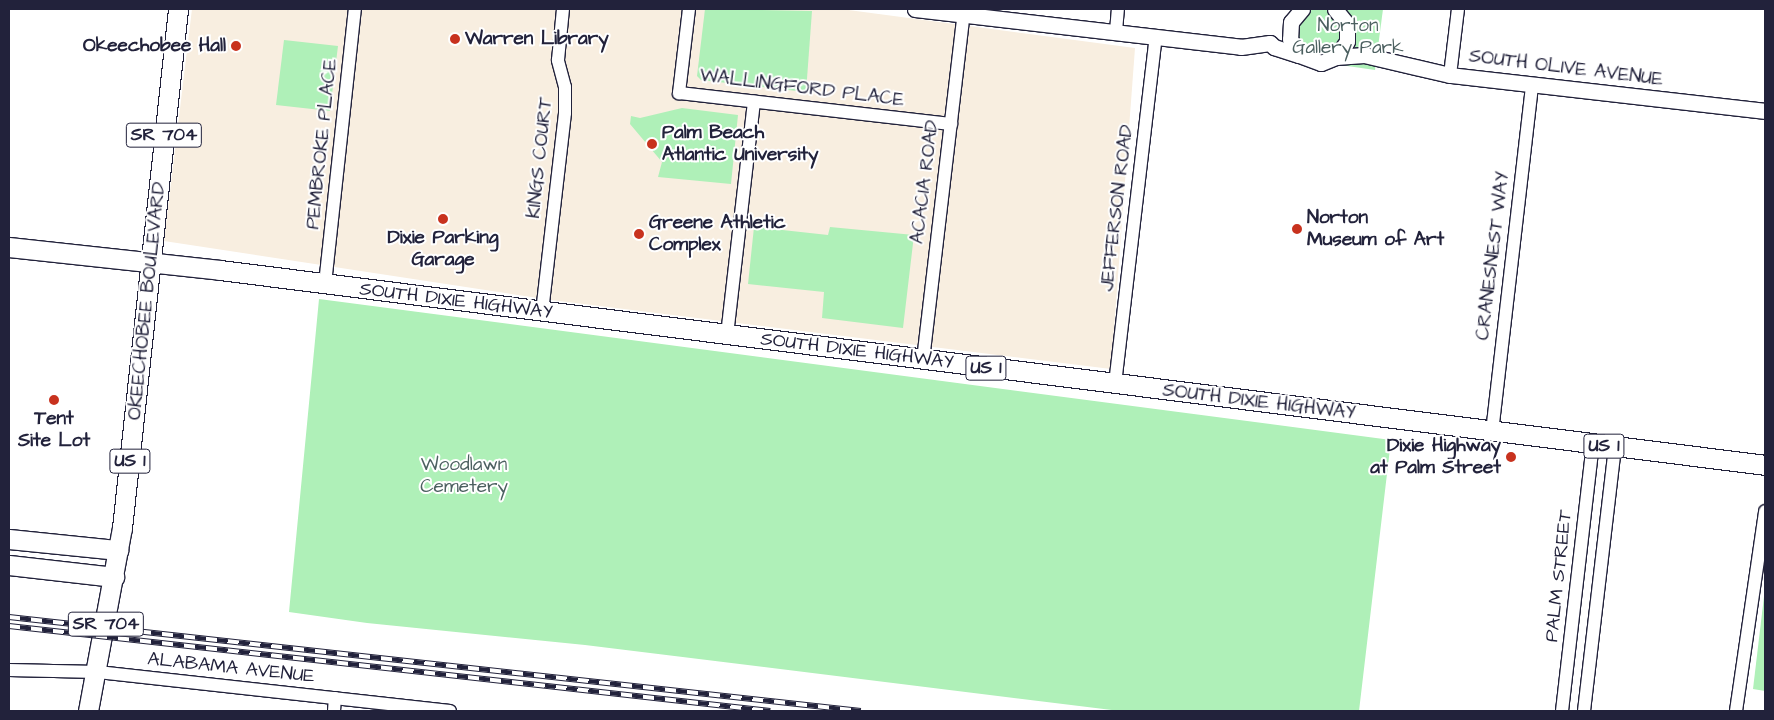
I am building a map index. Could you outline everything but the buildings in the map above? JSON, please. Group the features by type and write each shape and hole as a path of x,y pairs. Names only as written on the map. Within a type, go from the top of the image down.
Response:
{"main road":[{"name":"OKEECHOBEE BOULEVARD","path":"88,711 98,672 118,550 178,9"},
{"name":"SOUTH DIXIE HIGHWAY","path":"9,247 151,262 1615,448 1765,465"},
{"path":"9,539 118,550"},
{"path":"9,565 114,576"}],"street":[{"name":"PEMBROKE PLACE","path":"325,284 356,9"},
{"name":"KINGS COURT","path":"542,312 565,113 565,87 558,60 563,9"},
{"name":"WALLINGFORD PLACE","path":"689,9 679,93 951,124"},
{"path":"915,9 964,12 1241,47 1270,43 1302,9"},
{"path":"1116,31 1118,9"},
{"path":"1338,9 1348,32 1364,55"},
{"path":"1450,75 1458,9"},
{"name":"ACACIA ROAD","path":"923,360 964,12"},
{"path":"1291,22 1290,40 1299,55"},
{"path":"1336,57 1347,41 1348,32"},
{"name":"JEFFERSON ROAD","path":"1115,384 1156,36"},
{"path":"1270,43 1274,48 1299,55"},
{"name":"SOUTH OLIVE AVENUE","path":"1299,55 1313,62 1336,57 1364,55 1450,75 1765,111"},
{"name":"CRANESNEST WAY","path":"1492,432 1532,84"},
{"path":"727,335 754,102"},
{"name":"PALM STREET","path":"1562,711 1593,445"},
{"path":"1584,711 1615,448"},
{"path":"1736,711 1765,511"},
{"name":"ALABAMA AVENUE","path":"9,670 98,672 334,705 450,711"}],"shaded area":[{"name":"Palm Beach Atlantic University","path":"192,9 841,9 1135,48 1111,369 551,300 164,241"}],"green space":[{"path":"705,9 812,11 806,92 701,80 697,76"},
{"name":"Norton Gallery Park","path":"1291,9 1383,9 1375,70 1278,56"},
{"path":"284,40 338,46 330,111 276,105"},
{"path":"682,108 738,115 731,184 658,177 662,162 630,124 631,116 640,118"},
{"path":"754,227 828,235 830,227 914,235 903,328 822,318 824,292 748,284"},
{"name":"Woodlawn Cemetery","path":"319,299 1391,440 1359,711 1120,711 585,645 367,623 289,612"},
{"path":"1765,588 1765,691 1753,689"}],"railway":[{"path":"9,617 861,711"},
{"path":"9,626 770,711"}],"place":[{"name":"Warren Library","path":"455,39"},
{"name":"Okeechobee Hall","path":"236,46"},
{"name":"Palm Beach Atlantic University","path":"652,144"},
{"name":"Dixie Parking Garage","path":"443,219"},
{"name":"Norton Museum of Art","path":"1297,229"},
{"name":"Greene Athletic Complex","path":"639,234"},
{"name":"Tent Site Lot","path":"54,400"},
{"name":"Dixie Highway at Palm Street","path":"1511,457"}]}
